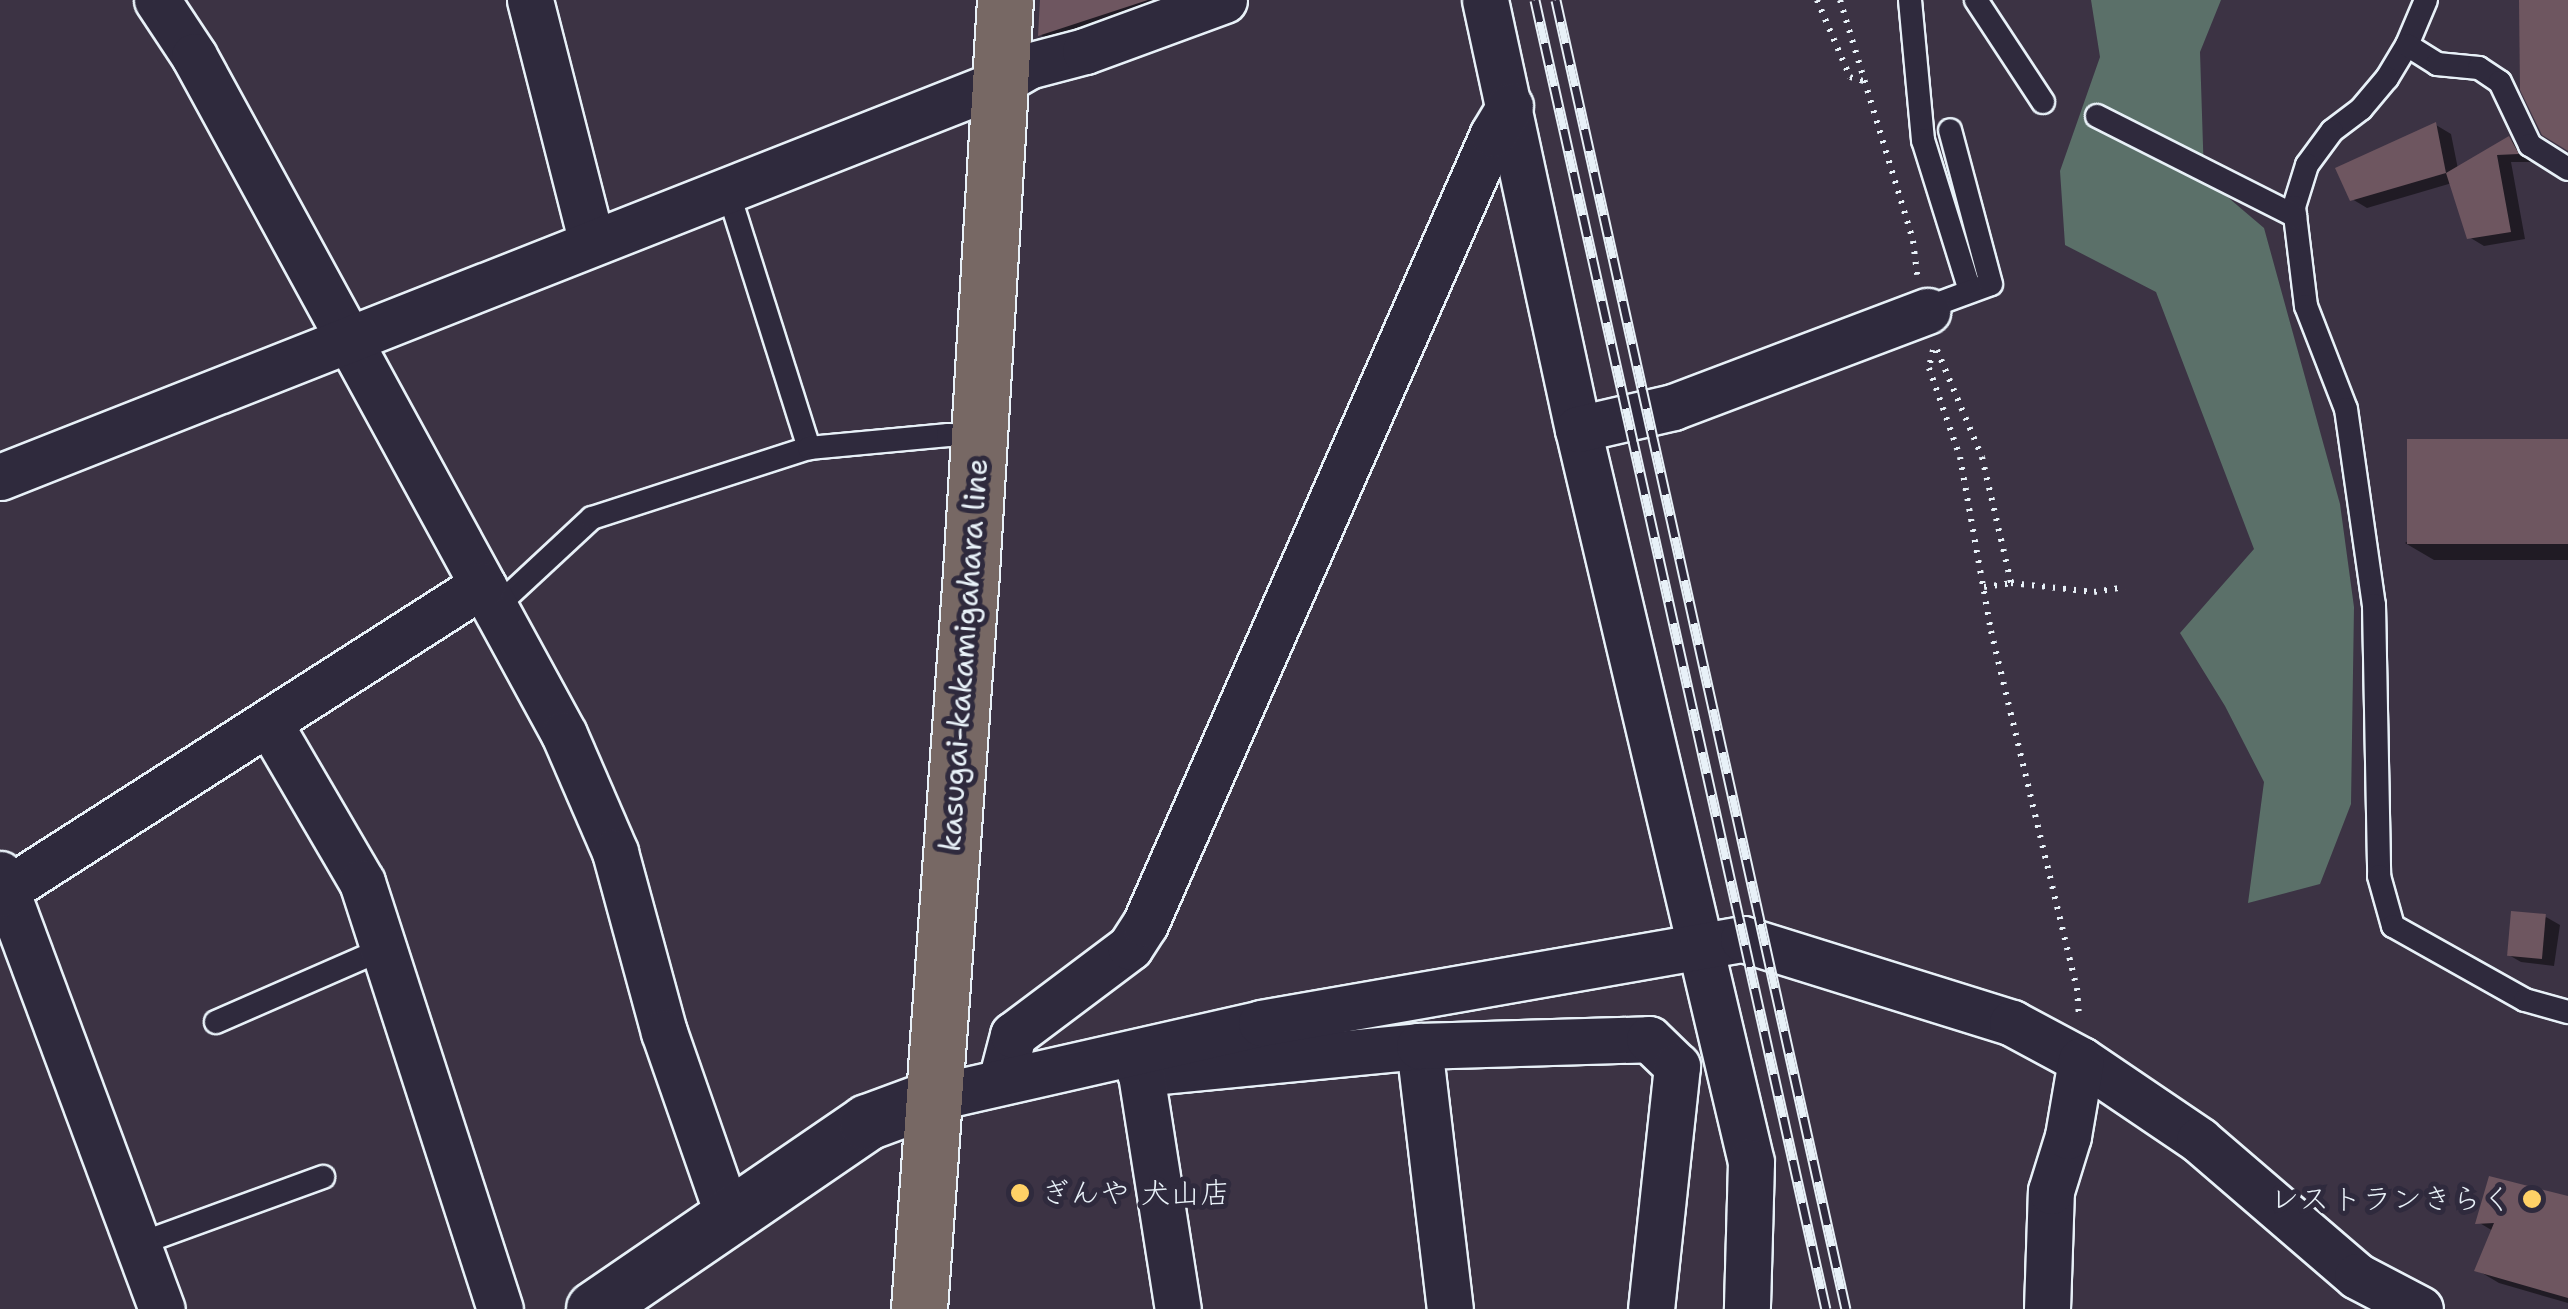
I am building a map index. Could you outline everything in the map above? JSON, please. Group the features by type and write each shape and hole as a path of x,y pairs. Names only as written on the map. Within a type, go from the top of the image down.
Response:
{"main road":[{"name":"kasugai-kakamigahara line","path":"919,1309 1005,0"}],"street":[{"path":"157,0 194,56 564,734 616,852 664,1032 728,1216"},
{"path":"530,0 591,240"},
{"path":"0,477 591,240 999,83 1028,66 1085,51 1224,0"},
{"path":"1485,0 1578,429 1751,1162 1747,1309"},
{"path":"1001,1082 1013,1035 1130,946 1145,924 1485,152 1510,106"},
{"path":"1578,429 1674,406 1926,310"},
{"path":"162,1309 2,886 268,722 488,596"},
{"path":"268,722 362,882 500,1309"},
{"path":"1137,1063 1261,1023 1743,938 2012,1023 2081,1060 2199,1140 2357,1276 2420,1309"},
{"path":"594,1309 867,1122 932,1098 1001,1082 1137,1063 1418,1046 1649,1039 1678,1066 1651,1309"},
{"path":"1418,1046 1450,1309"},
{"path":"2048,1309 2051,1191 2068,1136 2081,1060"},
{"path":"1137,1063 1178,1309"}],"lane":[{"path":"1910,0 1923,140 1970,291"},
{"path":"1976,0 2043,102"},
{"path":"2426,0 2408,45 2378,88 2332,132 2307,166 2295,216 2306,306 2346,409 2374,605 2379,876 2393,926 2525,1000 2568,1012"},
{"path":"2408,45 2437,64 2478,68 2500,82 2530,145 2568,169"},
{"path":"2096,116 2295,216"},
{"path":"1926,310 1991,284 1950,130"},
{"path":"727,188 810,448"},
{"path":"488,596 592,518 810,448 948,434 979,436"},
{"path":"216,1022 385,948"},
{"path":"139,1244 324,1176"}],"path":[{"path":"1817,0 1850,76 1868,82"},
{"path":"1840,0 1868,82 1912,242 1926,310"},
{"path":"2011,583 1982,457 1934,345 1929,368 1960,457 1984,587 2078,988 2081,1060"},
{"path":"1984,587 2011,583 2094,592 2124,587"}],"green space":[{"path":"2091,0 2221,0 2200,52 2204,177 2264,228 2340,504 2354,607 2351,804 2320,884 2248,903 2264,782 2225,706 2180,633 2254,549 2156,292 2065,245 2060,171 2100,57"}],"building":[{"path":"1040,0 1148,0 1038,36"},
{"path":"2519,0 2568,0 2568,151 2542,135 2520,90"},
{"path":"2436,122 2446,173 2350,201 2335,168"},
{"path":"2509,136 2519,154 2497,155 2511,232 2467,239 2446,173"},
{"path":"2407,439 2568,439 2568,544 2407,544"},
{"path":"2511,911 2546,914 2542,959 2507,956"},
{"path":"2489,1176 2568,1196 2568,1298 2474,1271 2494,1223 2475,1224"}],"railway":[{"path":"1535,0 1826,1309"},
{"path":"1556,0 1846,1309"}],"place":[{"name":"ぎんや 犬山店","path":"1020,1193"},
{"name":"レストランきらく","path":"2532,1199"}]}
